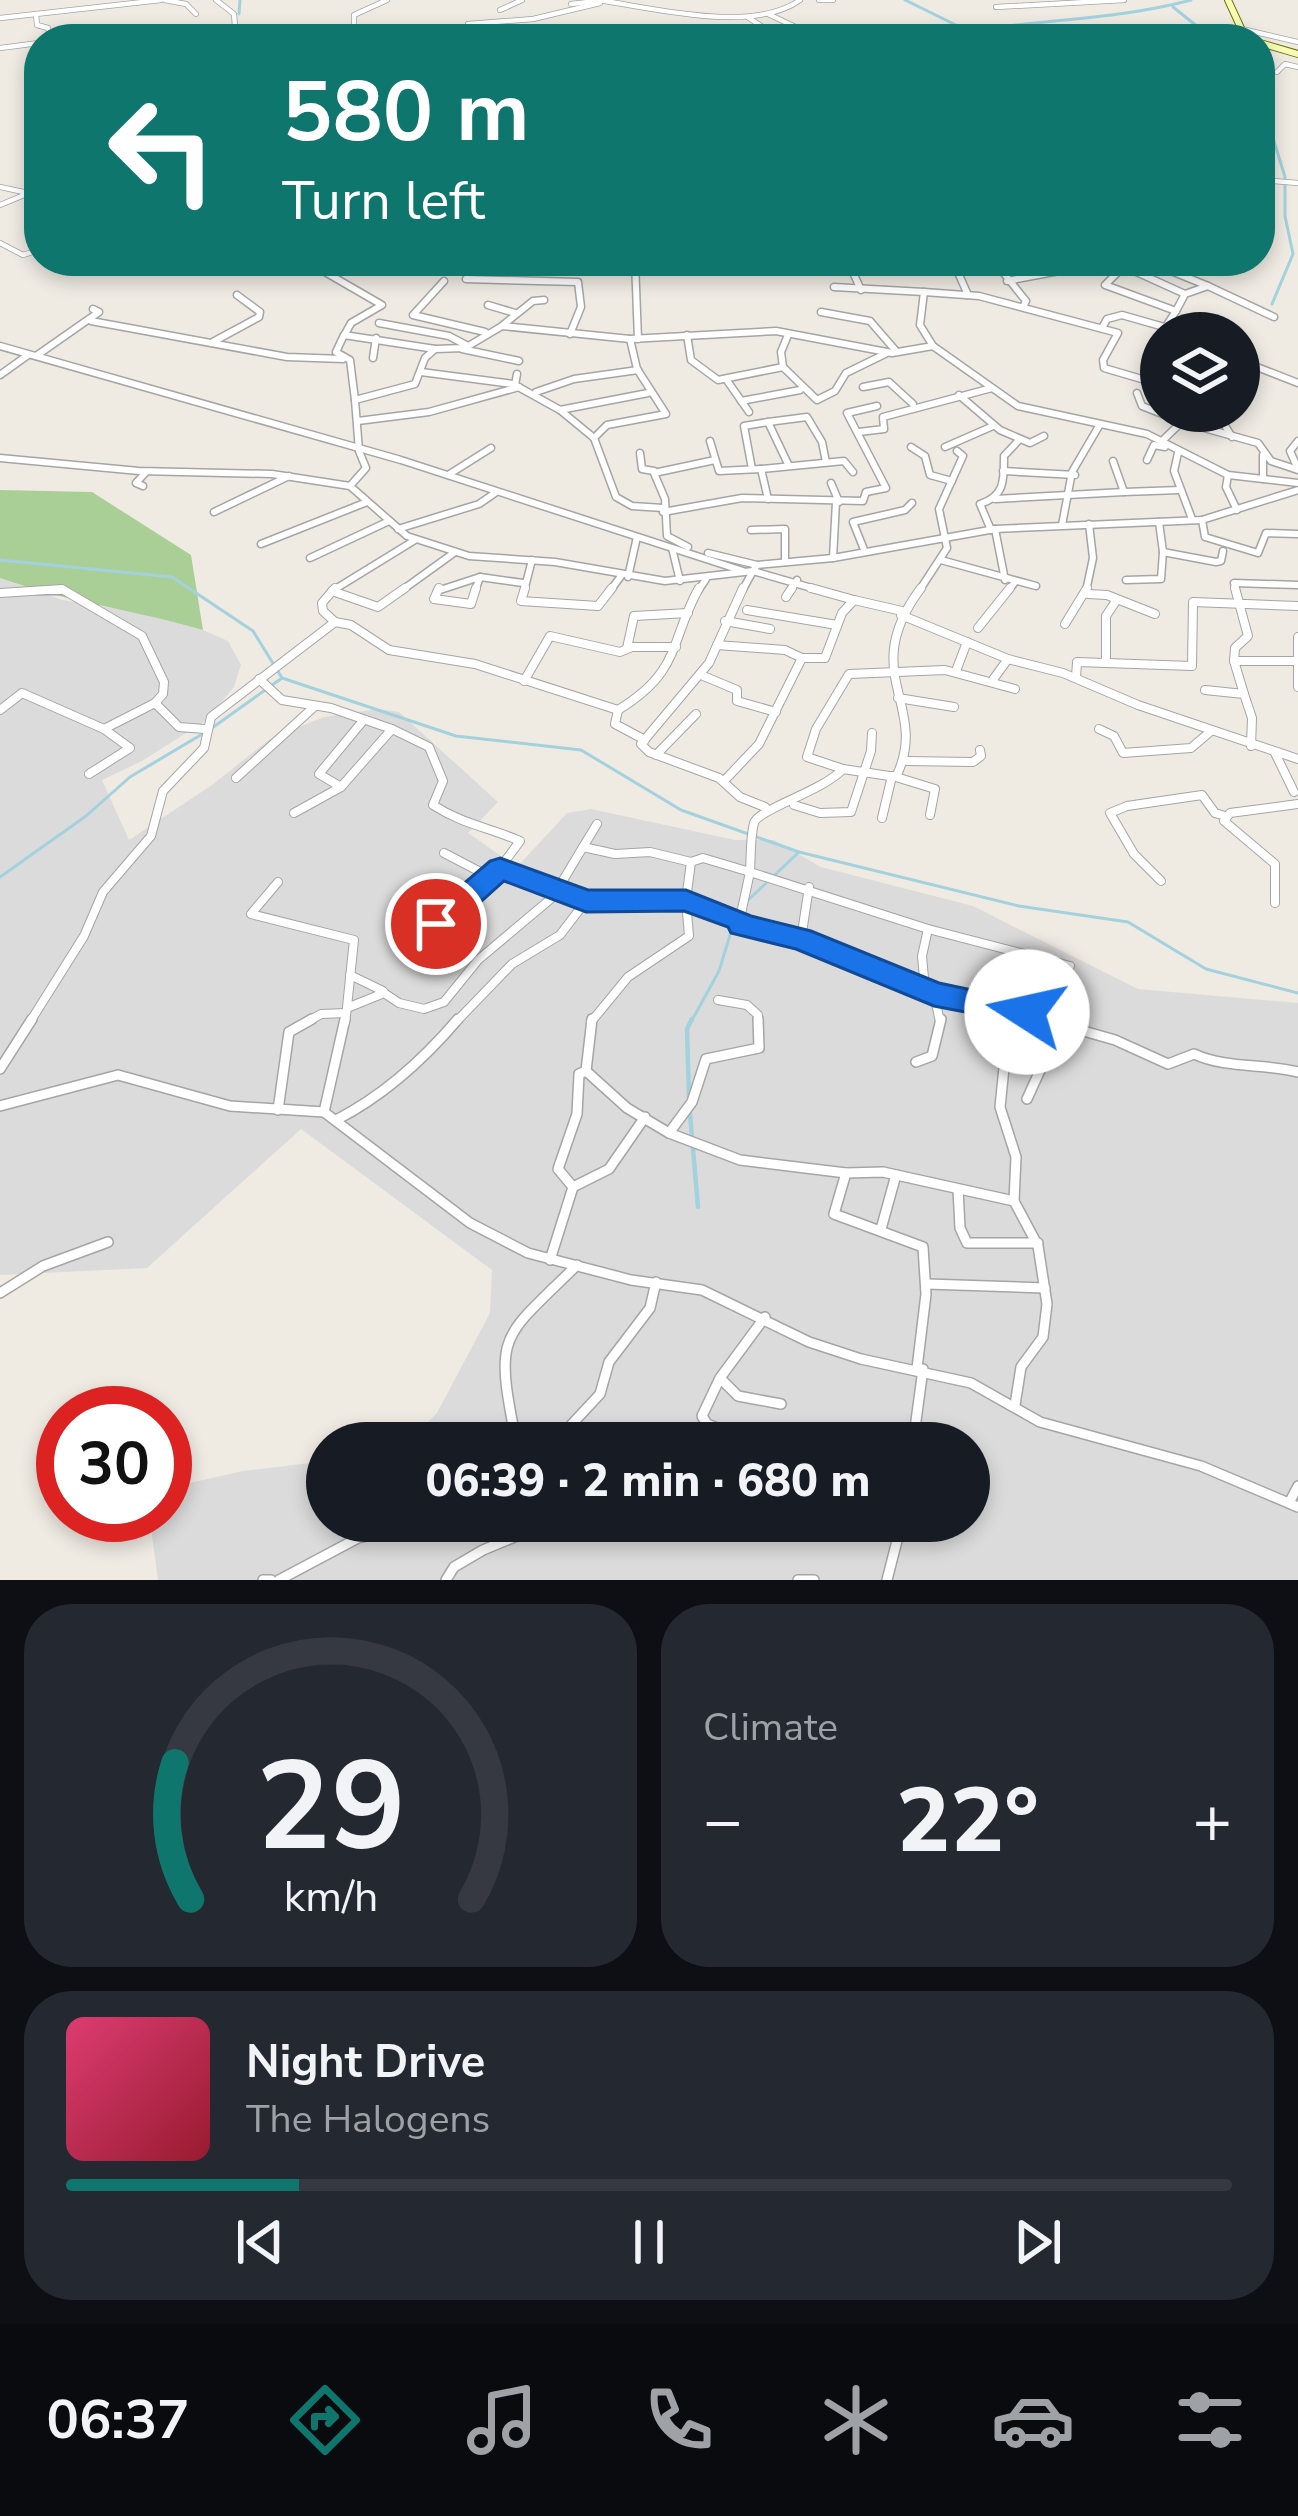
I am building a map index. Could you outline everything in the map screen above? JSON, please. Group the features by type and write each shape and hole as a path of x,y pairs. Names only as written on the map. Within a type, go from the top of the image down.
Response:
{"street":[{"path":"0,18 163,0 188,5 196,14"},
{"path":"217,0 234,14 235,24"},
{"path":"354,24 354,15 387,0"},
{"path":"500,10 522,0"},
{"path":"571,4 600,1 747,16 792,9 796,0"},
{"path":"819,0 833,0"},
{"path":"995,8 1121,0"},
{"path":"468,24 533,19 600,1"},
{"path":"164,9 198,3"},
{"path":"36,14 38,24"},
{"path":"766,14 788,24"},
{"path":"747,16 759,24"},
{"path":"1277,72 1285,64 1298,67"},
{"path":"333,276 382,304 351,323 336,352 350,361 359,451 366,468 350,486"},
{"path":"594,438 607,425 665,416 638,370 635,276"},
{"path":"855,276 861,290"},
{"path":"960,276 968,295"},
{"path":"1003,276 1026,301 1023,307"},
{"path":"1006,281 1033,276"},
{"path":"1114,276 1105,285 1176,311 1185,294 1208,286"},
{"path":"1150,276 1185,294"},
{"path":"1158,280 1165,276"},
{"path":"1182,276 1274,317"},
{"path":"466,279 578,282 581,307 570,334"},
{"path":"444,281 413,315 486,333"},
{"path":"834,287 968,295 1102,328 1118,333 1103,360 1104,368 1140,378"},
{"path":"925,292 920,325 933,346 1018,406 1140,432 1228,475 1298,487"},
{"path":"210,343 259,317 260,312 237,295"},
{"path":"464,348 533,302 544,300"},
{"path":"488,305 516,315"},
{"path":"0,375 91,320 99,312 92,309"},
{"path":"821,312 870,321 893,352"},
{"path":"1102,328 1117,315 1140,321"},
{"path":"91,320 142,335 305,360 343,358"},
{"path":"379,323 449,336 464,348"},
{"path":"502,326 634,339 788,335 893,352"},
{"path":"344,335 435,349 464,348 519,361"},
{"path":"687,335 692,360 718,380 783,367"},
{"path":"788,335 783,367 814,400 827,397 846,373 893,352 933,346"},
{"path":"373,358 376,338"},
{"path":"0,346 902,613 1008,659 1076,678 1251,746 1298,759"},
{"path":"355,400 415,384 435,349"},
{"path":"1260,368 1298,382"},
{"path":"536,392 574,380 638,370"},
{"path":"421,371 536,392 604,449 605,468 620,501 628,506 649,503 663,510 729,499 863,501 866,492 886,488 848,412 877,406"},
{"path":"517,374 518,386"},
{"path":"726,379 749,412"},
{"path":"863,387 889,382 914,405"},
{"path":"358,422 429,412 518,386"},
{"path":"859,432 884,429 884,417 914,405 994,388"},
{"path":"742,400 802,389"},
{"path":"560,410 649,393"},
{"path":"1137,393 1140,401"},
{"path":"959,394 1019,440 1030,443 1044,436"},
{"path":"799,406 822,442 826,462"},
{"path":"769,499 744,426 807,417"},
{"path":"768,422 788,464"},
{"path":"944,447 994,425"},
{"path":"1062,525 1060,508 1075,475 1079,449 1099,426"},
{"path":"1164,445 1174,432"},
{"path":"1220,432 1261,445 1263,479"},
{"path":"1229,432 1232,437"},
{"path":"995,499 1004,484 1004,456 1019,440"},
{"path":"710,441 721,471 848,462 853,472"},
{"path":"1298,441 1290,451 1298,470"},
{"path":"1147,460 1154,445 1164,445"},
{"path":"448,475 491,448"},
{"path":"911,448 926,456 930,475 952,481"},
{"path":"882,818 894,777 907,760 906,724 893,672 892,631 941,560 949,535 939,509 963,456 957,452"},
{"path":"640,453 642,469 655,471 715,460"},
{"path":"1178,453 1173,466 1180,490 1205,537 1258,554 1266,533 1298,534"},
{"path":"1263,455 1298,470"},
{"path":"0,458 147,471 291,476 350,486 396,529 455,552 680,581 949,535 1197,520 1298,487"},
{"path":"0,468 21,460"},
{"path":"1113,461 1124,492"},
{"path":"143,486 136,483 147,471"},
{"path":"655,471 653,478 665,499 667,536 675,545 751,569"},
{"path":"1004,472 1075,475"},
{"path":"1228,475 1226,487 1237,510"},
{"path":"214,512 291,476"},
{"path":"831,483 837,502 833,558"},
{"path":"1005,580 993,530 980,504 995,499 1180,490"},
{"path":"396,529 478,504 495,493"},
{"path":"261,544 367,502"},
{"path":"865,552 853,522 905,510 912,503"},
{"path":"310,558 387,522"},
{"path":"1126,580 1161,579 1159,522"},
{"path":"1065,624 1088,594 1094,558 1087,540 1089,524"},
{"path":"751,530 785,529 785,562"},
{"path":"654,542 667,536"},
{"path":"532,560 521,601 598,606 625,576 637,537"},
{"path":"416,540 331,590 322,611 389,650 445,656 618,710"},
{"path":"675,545 680,581"},
{"path":"1162,552 1216,562 1221,561 1222,551"},
{"path":"331,590 378,607 455,552"},
{"path":"941,560 1036,586"},
{"path":"751,569 700,675 645,740 643,749 724,781 740,797 767,808"},
{"path":"480,577 471,604 434,598 439,586 480,577 523,584"},
{"path":"645,740 615,724 618,710 643,694 678,647 690,601 707,578"},
{"path":"787,597 796,580"},
{"path":"978,628 1016,582"},
{"path":"1251,746 1252,718 1234,662 1235,648 1248,636 1233,584 1298,585"},
{"path":"0,593 62,589 142,636 164,682 163,694 155,704 104,729"},
{"path":"1088,594 1107,595 1155,614"},
{"path":"717,645 825,658 837,625 854,600"},
{"path":"1106,663 1106,616 1116,601"},
{"path":"1076,678 1080,661 1192,666 1193,602 1298,606"},
{"path":"747,610 837,625"},
{"path":"627,648 634,616 688,613"},
{"path":"725,621 770,629"},
{"path":"0,1069 84,936 103,892 151,836 163,790 204,748 205,729 220,706 334,622"},
{"path":"524,681 550,636 620,652 678,647"},
{"path":"1298,638 1298,688"},
{"path":"956,670 967,642"},
{"path":"1234,662 1297,655"},
{"path":"724,781 739,773 802,658"},
{"path":"992,681 1008,659"},
{"path":"930,815 935,789 843,770 807,757 825,710 849,674 956,670 1015,689"},
{"path":"700,675 737,690 737,701 776,712"},
{"path":"260,679 282,700 316,705 392,729 429,747 443,781 434,805 464,826 483,825 520,842 500,868 439,923 404,916"},
{"path":"1204,690 1244,694"},
{"path":"0,710 22,693 48,700 59,711 104,729 130,748 89,774"},
{"path":"898,698 954,706"},
{"path":"155,704 179,728 205,729"},
{"path":"236,778 290,734 316,705"},
{"path":"656,755 697,714"},
{"path":"341,787 319,774 362,722"},
{"path":"294,813 341,787 392,729"},
{"path":"1099,729 1114,736 1123,753 1191,748 1211,731"},
{"path":"793,804 820,813 851,812 872,733"},
{"path":"907,760 973,762 981,756 980,750"},
{"path":"1274,753 1294,792"},
{"path":"738,920 750,872 755,817 767,808 793,804 826,788 843,770"},
{"path":"1161,881 1134,854 1110,813 1202,795 1225,817 1298,804"},
{"path":"1225,817 1230,829 1275,864 1275,903"},
{"path":"350,975 399,1003 424,1010 444,1002 478,961 558,891 597,824"},
{"path":"583,847 615,854 650,852 691,862 703,858 809,886 928,929 986,946 1039,954 1070,966"},
{"path":"444,853 490,877"},
{"path":"586,1071 592,1017 628,977 689,936 686,902 691,862"},
{"path":"500,868 586,901 686,902 742,925 800,939 922,985 934,994 1010,1009 1115,1040 1168,1064 1194,1054 1218,1065 1261,1063 1298,1072"},
{"path":"278,882 251,914 295,928 350,936 356,944 340,1058 324,1112"},
{"path":"800,939 809,886"},
{"path":"334,1121 363,1106 434,1048 487,985 560,935 586,901"},
{"path":"922,985 928,929"},
{"path":"278,1110 283,1058 292,1028 384,993"},
{"path":"916,1062 932,1056 940,1018 934,994"},
{"path":"669,1133 692,1102 706,1059 759,1048 758,1015 747,1005 718,1000"},
{"path":"1010,1009 1000,1107 1016,1157 1015,1201"},
{"path":"1027,1099 1047,1055 1040,1039 1045,1020"},
{"path":"586,1071 627,1108 669,1133 740,1160 846,1174 896,1174 1015,1201 1039,1244 1046,1326 1041,1345 1020,1371 1016,1405"},
{"path":"573,1187 558,1169 577,1114 575,1078 586,1071"},
{"path":"0,1106 118,1075 169,1086 208,1102 324,1112 470,1223 550,1260 702,1290 825,1348 989,1389 1030,1418 1189,1462 1294,1505 1298,1486"},
{"path":"550,1260 573,1187 609,1169 645,1117"},
{"path":"846,1174 834,1214 923,1247 926,1284 915,1422"},
{"path":"881,1229 896,1174"},
{"path":"958,1189 960,1228 967,1243 1039,1244"},
{"path":"0,1293 43,1266 108,1242"},
{"path":"512,1422 505,1382 505,1343 526,1312 577,1265"},
{"path":"575,1422 600,1394 608,1362 650,1308 656,1282"},
{"path":"926,1284 1045,1288"},
{"path":"706,1422 702,1416 720,1378 765,1317"},
{"path":"720,1378 723,1387 738,1396 781,1404"},
{"path":"271,1580 315,1555 358,1542"},
{"path":"446,1580 454,1567 507,1542"},
{"path":"887,1580 897,1542"},
{"path":"798,1580 814,1580"}],"shaded area":[{"path":"0,578 62,600 149,614 203,630 228,641 241,665 234,687 205,721 102,780 129,840 212,785 270,739 324,717 378,709 399,712 498,802 468,833 517,867 567,813 591,809 735,840 774,840 821,867 973,906 1138,989 1298,1003 1298,1580 158,1580 153,1542 192,1542 192,1482 306,1464 306,1542 990,1542 990,1422 428,1422 490,1313 492,1270 301,1129 147,1268 0,1275"}],"green space":[{"path":"0,490 92,492 191,555 203,630 0,578"}],"waterway":[{"path":"239,14 240,0"},
{"path":"905,0 954,24"},
{"path":"1025,24 1127,13 1191,0"},
{"path":"1173,7 1194,24"},
{"path":"1272,304 1293,254 1285,216 1285,177 1275,145"},
{"path":"0,560 172,577 253,631 282,678"},
{"path":"212,728 282,678"},
{"path":"282,678 456,736 581,750 681,810 799,852"},
{"path":"0,877 86,816 130,777 204,733"},
{"path":"745,903 799,852"},
{"path":"799,852 1019,906 1128,922 1206,969 1298,993"},
{"path":"691,1022 719,971 738,909"},
{"path":"689,1098 687,1029 692,1019"},
{"path":"690,1114 698,1207"}],"route":[{"path":"436,924 500,868 586,901 686,900 686,904 742,925 851,958 934,994 1027,1012"}]}
